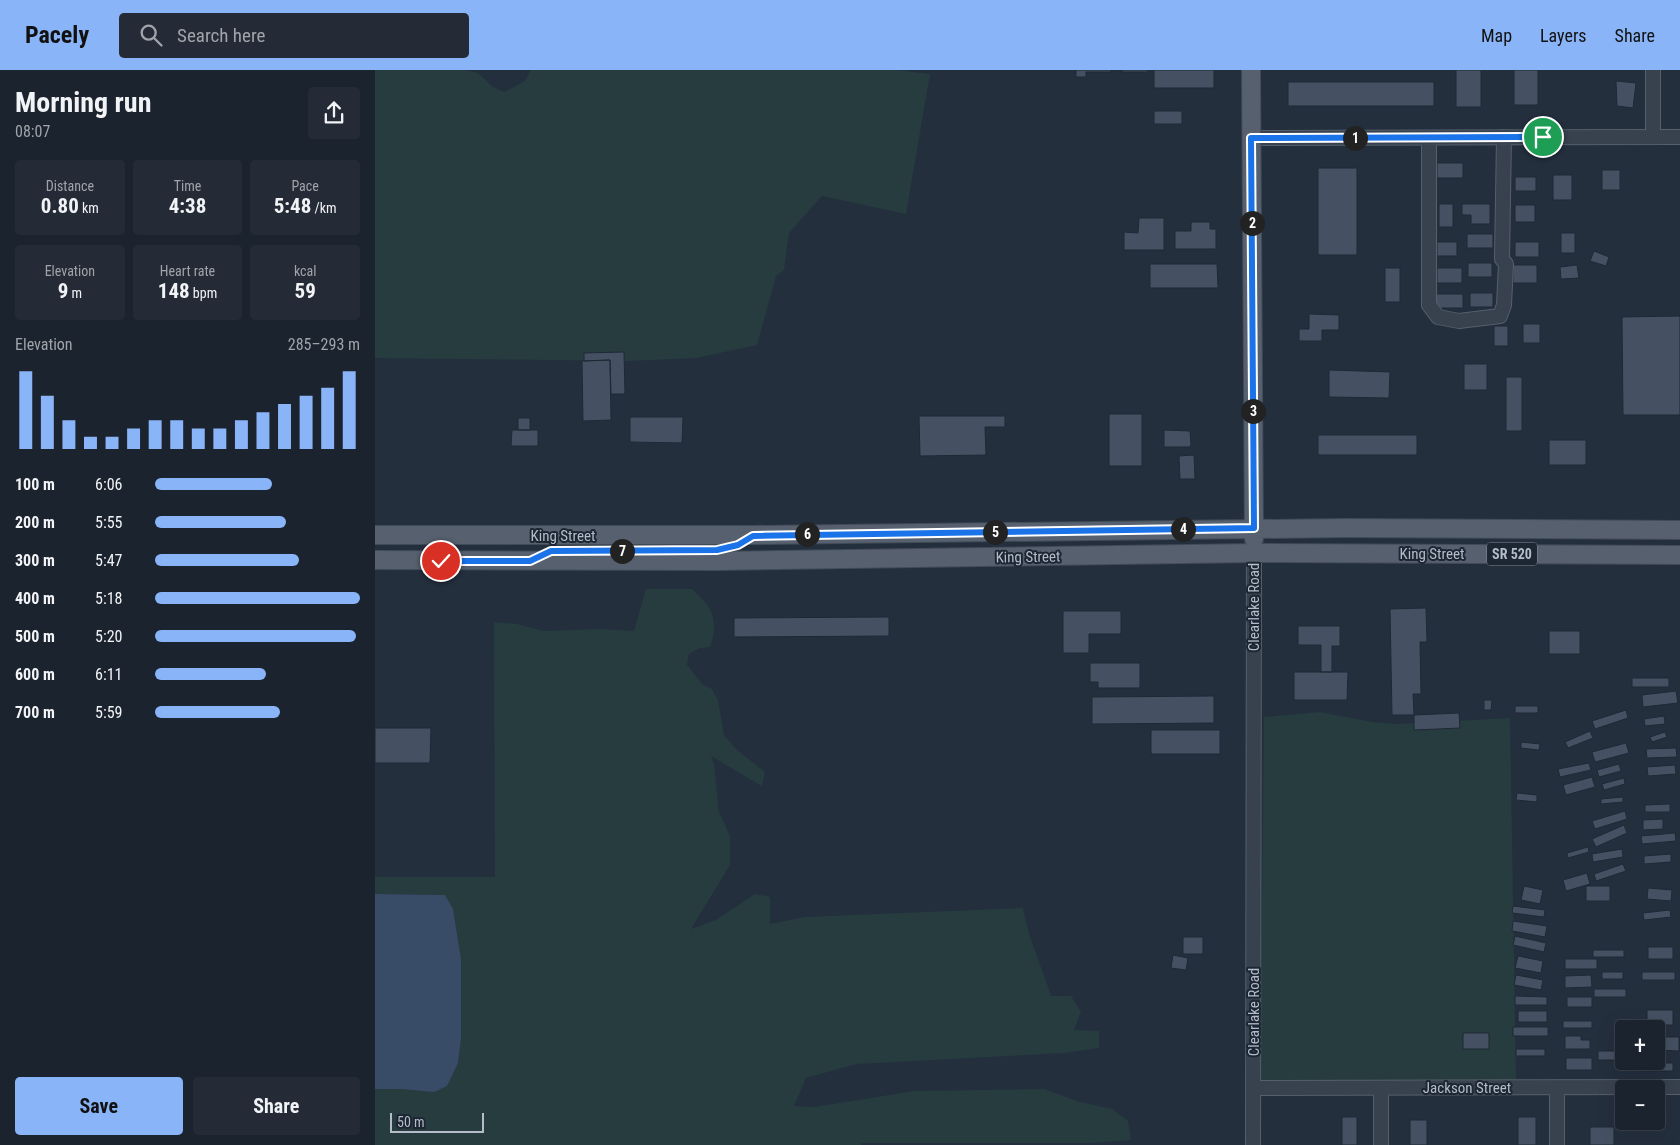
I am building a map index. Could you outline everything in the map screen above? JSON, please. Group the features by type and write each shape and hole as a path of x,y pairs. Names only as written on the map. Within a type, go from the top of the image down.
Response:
{"main road":[{"name":"Clearlake Road","path":"1251,70 1254,552"},
{"name":"King Street","path":"375,535 753,536 1254,528 1680,530"},
{"path":"903,533 903,558"},
{"path":"530,561 551,551 717,550 738,545 753,536"},
{"name":"King Street","path":"375,560 718,561 1254,552 1680,555"}],"street":[{"path":"1653,70 1653,137"},
{"path":"1429,138 1429,305 1438,317 1459,321 1500,316 1504,305 1506,264 1502,258 1504,137"},
{"path":"1251,138 1680,137"},
{"name":"Clearlake Road","path":"1253,1145 1254,552"},
{"name":"Jackson Street","path":"1254,1088 1680,1087"},
{"path":"1381,1088 1381,1145"},
{"path":"1557,1088 1557,1145"}],"green space":[{"path":"375,70 463,70 478,73 493,87 504,92 525,81 531,70 896,70 930,74 906,214 822,196 789,233 784,270 776,276 757,345 696,358 627,361 375,358"},
{"path":"646,589 692,589 709,608 713,615 714,624 713,639 710,647 700,648 689,654 687,665 703,685 712,689 718,700 724,735 737,750 765,772 762,786 711,756 714,764 719,812 730,836 730,865 691,929 716,920 755,894 770,897 770,924 805,917 1023,908 1051,996 1071,996 1081,1012 1074,1030 1099,1031 1099,1048 1064,1053 856,1064 806,1078 794,1106 815,1107 914,1091 1044,1089 1080,1102 1112,1109 1128,1121 1131,1140 1090,1143 862,1143 861,1145 375,1145 375,1089 402,1089 458,1063 461,1039 461,959 453,909 445,895 375,894 375,877 495,877 494,622 517,624 543,631 601,629 634,631"},
{"path":"1320,712 1372,722 1398,724 1510,718 1516,1080 1260,1080 1264,717"}],"water":[{"path":"375,894 445,895 453,909 461,959 461,1039 458,1063 447,1086 434,1092 375,1089"}],"building":[{"path":"1076,70 1111,70 1111,72 1086,72 1086,77 1076,77"},
{"path":"1122,70 1148,70 1148,72 1122,72"},
{"path":"1154,70 1214,70 1214,88 1154,88"},
{"path":"1456,70 1481,70 1481,107 1456,107"},
{"path":"1514,70 1538,70 1538,105 1514,105"},
{"path":"1616,81 1636,83 1633,108 1617,106"},
{"path":"1288,82 1434,82 1434,106 1288,106"},
{"path":"1154,111 1182,111 1182,124 1154,124"},
{"path":"1437,163 1463,163 1463,178 1437,178"},
{"path":"1318,168 1357,168 1357,255 1318,255"},
{"path":"1602,170 1620,170 1620,190 1602,190"},
{"path":"1553,175 1572,175 1572,200 1553,200"},
{"path":"1515,177 1536,177 1536,191 1515,191"},
{"path":"1439,204 1453,204 1453,227 1439,227"},
{"path":"1462,204 1490,204 1490,224 1471,224 1471,215 1462,215"},
{"path":"1515,205 1535,205 1535,222 1515,222"},
{"path":"1139,218 1164,218 1164,250 1124,250 1124,232 1138,233"},
{"path":"1191,222 1210,222 1210,229 1216,229 1216,249 1175,249 1175,231 1191,231"},
{"path":"1561,233 1575,233 1575,253 1561,253"},
{"path":"1467,234 1493,234 1493,248 1467,248"},
{"path":"1437,242 1457,242 1457,256 1437,256"},
{"path":"1515,242 1539,242 1539,257 1515,257"},
{"path":"1594,251 1609,257 1606,266 1590,261"},
{"path":"1468,263 1492,263 1492,277 1468,277"},
{"path":"1150,264 1217,264 1218,288 1150,288"},
{"path":"1513,265 1537,265 1537,283 1513,283"},
{"path":"1577,265 1579,278 1561,279 1560,267"},
{"path":"1385,268 1400,268 1400,302 1385,302"},
{"path":"1437,268 1462,268 1462,283 1437,283"},
{"path":"1470,293 1493,293 1493,307 1470,307"},
{"path":"1436,294 1463,294 1463,308 1436,308"},
{"path":"1309,314 1339,315 1339,330 1322,330 1322,341 1299,341 1299,329 1309,329"},
{"path":"1680,316 1680,415 1623,415 1622,317"},
{"path":"1523,324 1540,324 1540,343 1523,343"},
{"path":"1494,326 1508,326 1508,346 1494,346"},
{"path":"624,352 625,394 611,394 610,360 584,361 584,353"},
{"path":"610,360 611,420 583,421 582,361"},
{"path":"1464,364 1487,364 1487,390 1464,390"},
{"path":"1329,370 1390,372 1389,398 1329,397"},
{"path":"1506,377 1522,377 1522,431 1506,431"},
{"path":"1109,414 1142,414 1142,466 1109,466"},
{"path":"919,416 1005,416 1005,427 985,427 986,455 920,456"},
{"path":"630,417 683,417 682,443 630,442"},
{"path":"518,418 530,418 530,430 518,430"},
{"path":"512,430 538,430 538,446 511,446"},
{"path":"1164,430 1190,431 1191,445 1189,447 1164,447"},
{"path":"1318,435 1417,435 1417,455 1318,455"},
{"path":"1549,440 1586,440 1586,465 1549,465"},
{"path":"1194,455 1195,479 1180,479 1179,456"},
{"path":"1426,608 1427,642 1420,642 1421,694 1413,694 1414,715 1392,715 1390,609"},
{"path":"1063,611 1121,611 1121,634 1089,634 1089,653 1063,653"},
{"path":"889,617 889,636 734,637 734,618"},
{"path":"1298,626 1340,626 1340,646 1332,646 1332,672 1321,672 1321,645 1298,645"},
{"path":"1549,631 1580,631 1580,654 1549,654"},
{"path":"1090,663 1140,663 1140,688 1098,688 1098,682 1090,682"},
{"path":"1294,672 1348,672 1347,700 1294,700"},
{"path":"1632,678 1669,678 1669,687 1632,687"},
{"path":"1676,691 1678,703 1643,707 1642,695"},
{"path":"1214,696 1214,723 1092,724 1092,697"},
{"path":"1484,700 1492,700 1491,710 1484,710"},
{"path":"1515,706 1538,706 1538,713 1515,713"},
{"path":"1626,710 1628,718 1595,729 1592,721"},
{"path":"1459,713 1460,728 1414,730 1414,715"},
{"path":"1664,716 1665,724 1645,726 1644,719"},
{"path":"375,728 431,728 430,763 375,763"},
{"path":"1151,730 1220,730 1220,754 1151,754"},
{"path":"1590,731 1593,738 1568,748 1565,742"},
{"path":"1665,732 1667,737 1652,742 1650,737"},
{"path":"1521,742 1540,744 1539,750 1521,748"},
{"path":"1626,743 1629,753 1595,762 1592,752"},
{"path":"1676,748 1677,757 1647,758 1646,749"},
{"path":"1589,763 1591,770 1560,777 1558,769"},
{"path":"1619,764 1621,771 1599,777 1597,770"},
{"path":"1675,765 1676,774 1648,776 1647,767"},
{"path":"1592,777 1595,787 1566,795 1563,785"},
{"path":"1624,778 1625,784 1604,790 1602,784"},
{"path":"1517,793 1537,795 1537,802 1516,800"},
{"path":"1623,797 1623,802 1601,804 1601,799"},
{"path":"1670,804 1670,812 1645,812 1645,805"},
{"path":"1625,811 1627,819 1595,829 1592,821"},
{"path":"1663,819 1663,829 1643,830 1643,820"},
{"path":"1624,825 1627,833 1596,847 1592,839"},
{"path":"1675,833 1676,841 1642,844 1641,836"},
{"path":"1588,847 1589,852 1568,858 1567,853"},
{"path":"1622,849 1623,857 1593,862 1592,854"},
{"path":"1671,854 1671,862 1644,864 1644,856"},
{"path":"1623,864 1626,871 1596,881 1594,874"},
{"path":"1587,873 1590,884 1566,891 1563,880"},
{"path":"1524,886 1543,890 1540,904 1521,900"},
{"path":"1586,886 1610,886 1610,901 1586,901"},
{"path":"1648,888 1672,890 1671,901 1647,899"},
{"path":"1513,906 1545,910 1544,917 1512,913"},
{"path":"1670,910 1671,917 1644,920 1643,913"},
{"path":"1513,921 1547,926 1545,937 1512,931"},
{"path":"1515,936 1546,943 1544,952 1513,945"},
{"path":"1183,937 1203,937 1203,954 1183,954"},
{"path":"1648,947 1673,947 1673,959 1648,959"},
{"path":"1593,950 1624,950 1624,957 1593,957"},
{"path":"1173,955 1188,958 1186,970 1171,968"},
{"path":"1518,956 1543,961 1541,973 1515,968"},
{"path":"1565,959 1597,959 1597,969 1565,969"},
{"path":"1602,972 1623,972 1623,979 1602,979"},
{"path":"1642,972 1675,972 1675,980 1642,980"},
{"path":"1516,975 1543,980 1541,990 1514,985"},
{"path":"1591,975 1592,987 1565,988 1565,976"},
{"path":"1594,989 1626,989 1626,997 1594,997"},
{"path":"1515,996 1547,997 1547,1005 1515,1005"},
{"path":"1567,997 1592,997 1592,1007 1567,1007"},
{"path":"1647,1010 1673,1010 1673,1025 1665,1025 1665,1020 1647,1020"},
{"path":"1518,1011 1547,1011 1547,1022 1518,1022"},
{"path":"1563,1021 1592,1021 1592,1028 1563,1028"},
{"path":"1513,1027 1548,1027 1548,1036 1513,1036"},
{"path":"1463,1033 1489,1033 1489,1049 1463,1049"},
{"path":"1565,1036 1581,1036 1581,1040 1590,1040 1590,1049 1565,1049"},
{"path":"1665,1037 1679,1037 1679,1051 1665,1050"},
{"path":"1516,1049 1545,1049 1545,1056 1516,1056"},
{"path":"1598,1051 1615,1051 1615,1060 1598,1060"},
{"path":"1566,1058 1592,1058 1592,1070 1566,1070"},
{"path":"1665,1063 1673,1063 1673,1071 1646,1071 1665,1070"},
{"path":"1342,1117 1357,1117 1357,1145 1342,1145"},
{"path":"1518,1117 1536,1117 1536,1145 1518,1145"},
{"path":"1410,1120 1427,1120 1427,1145 1410,1145"},
{"path":"1590,1127 1614,1127 1614,1145 1590,1145"}],"route":[{"path":"441,561 530,561 551,551 717,550 738,545 753,536 1254,528 1251,138 1543,137"}]}
